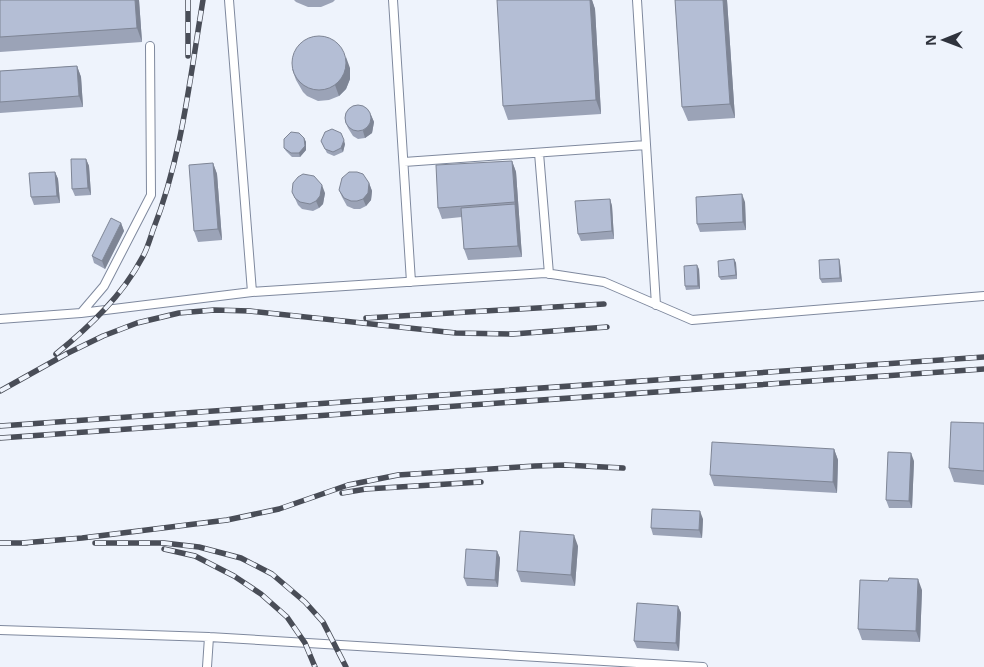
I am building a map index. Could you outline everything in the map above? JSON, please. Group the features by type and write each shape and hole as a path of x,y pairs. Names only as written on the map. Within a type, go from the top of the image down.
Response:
{"lane":[{"path":"229,0 252,292"},
{"path":"393,0 411,282"},
{"path":"637,0 656,305"},
{"path":"81,313 104,286 151,195 150,46"},
{"path":"404,162 646,145"},
{"path":"539,153 549,274"},
{"path":"0,319 81,313 252,292 549,274 604,282 692,320 984,296"},
{"path":"0,630 209,637 703,667"},
{"path":"207,667 209,637"}],"building":[{"path":"0,0 135,0 137,28 0,37"},
{"path":"497,0 590,0 596,100 503,106"},
{"path":"675,0 723,0 730,104 682,107"},
{"path":"314,36 324,36 334,40 342,48 346,63 342,78 334,86 324,90 314,90 304,86 296,78 292,68 292,58 296,48 304,40"},
{"path":"77,66 79,96 0,102 0,71"},
{"path":"358,105 367,109 371,118 367,127 358,131 349,127 345,118 349,109"},
{"path":"332,129 341,133 344,140 341,148 333,152 325,149 321,141 325,132"},
{"path":"291,132 299,133 304,138 305,146 299,153 291,153 284,148 284,139"},
{"path":"71,159 86,159 88,188 72,189"},
{"path":"512,161 515,202 438,208 436,165"},
{"path":"213,163 218,229 194,231 189,165"},
{"path":"55,172 57,196 31,197 29,173"},
{"path":"349,172 363,174 369,183 368,193 363,199 351,201 344,198 339,190 342,178"},
{"path":"303,174 314,176 322,185 320,196 310,204 300,202 292,192 293,183"},
{"path":"742,194 743,222 697,224 696,197"},
{"path":"610,199 612,231 578,234 575,201"},
{"path":"515,204 518,246 464,249 461,208"},
{"path":"111,218 121,223 102,261 92,256"},
{"path":"734,259 736,275 719,277 718,261"},
{"path":"839,259 840,278 820,279 819,260"},
{"path":"697,265 698,286 685,286 684,266"},
{"path":"951,422 984,423 984,471 949,468"},
{"path":"712,442 834,449 833,482 710,475"},
{"path":"888,452 911,453 909,501 886,500"},
{"path":"652,509 700,511 699,530 651,528"},
{"path":"520,531 574,535 571,575 517,571"},
{"path":"466,549 497,551 495,580 464,578"},
{"path":"889,578 918,579 916,631 858,629 860,580 888,581"},
{"path":"637,603 678,606 676,643 634,641"}],"railway":[{"path":"188,0 188,56"},
{"path":"56,354 81,333 115,298 134,272 147,248 163,202 178,145 203,0"},
{"path":"366,318 604,304"},
{"path":"0,391 103,336 137,323 179,313 214,310 250,311 456,333 513,334 607,327"},
{"path":"0,426 984,357"},
{"path":"0,438 984,369"},
{"path":"22,543 82,538 227,520 279,509 348,485 398,475 565,465 623,468"},
{"path":"342,493 366,489 481,482"},
{"path":"0,543 27,543"},
{"path":"95,543 164,543 199,547 241,558 272,574 305,602 323,622 346,667"},
{"path":"164,549 195,556 234,576 261,594 287,617 305,643 315,667"}]}
